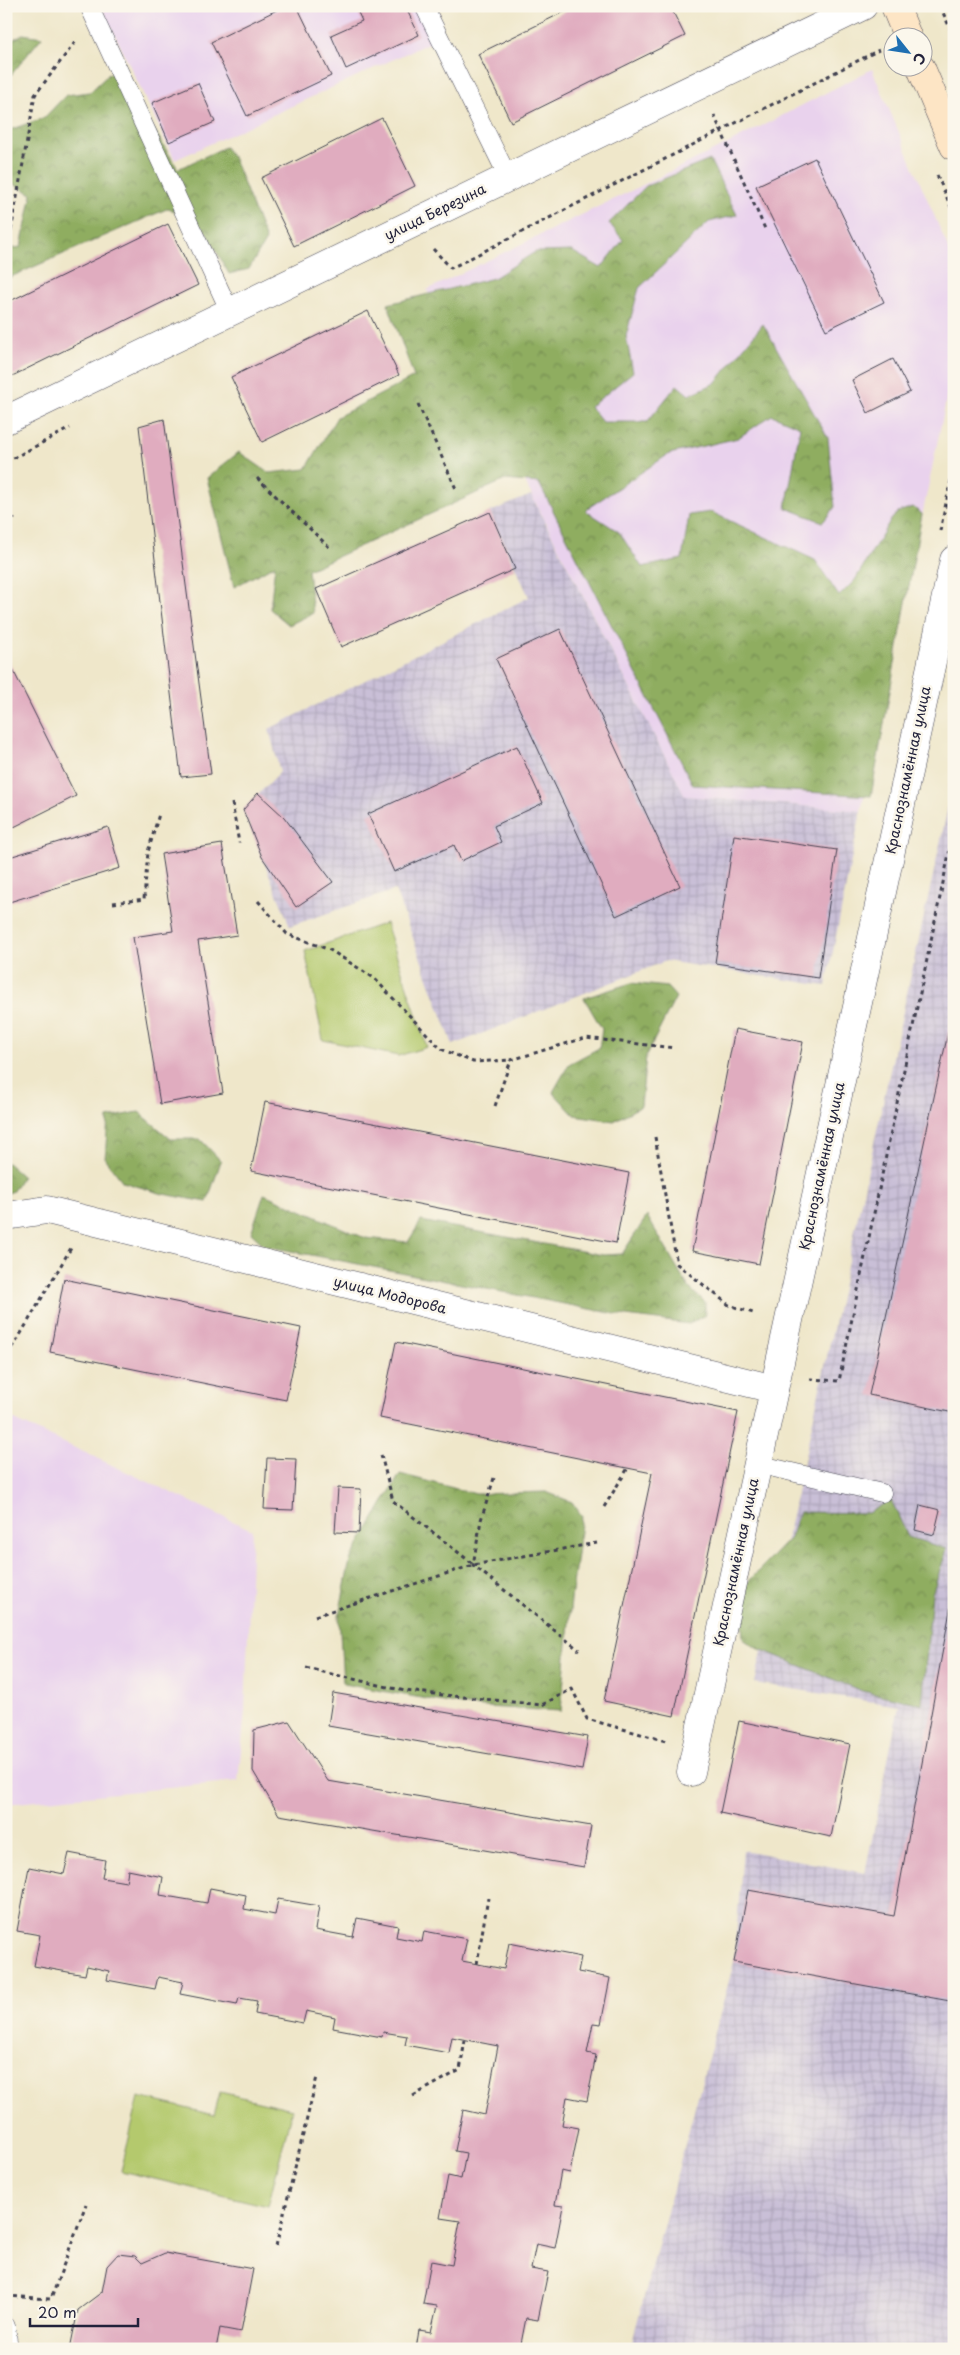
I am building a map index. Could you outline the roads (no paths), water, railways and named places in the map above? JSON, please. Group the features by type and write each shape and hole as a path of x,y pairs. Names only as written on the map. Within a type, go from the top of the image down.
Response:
{"street":[{"name":"улица Березина","path":"6,420 863,6"},
{"path":"895,6 904,28"},
{"path":"925,78 954,146"},
{"name":"Краснознамённая улица","path":"693,1761 954,560"},
{"name":"улица Модорова","path":"6,1216 47,1210 774,1389"}],"lane":[{"path":"424,6 508,177"},
{"path":"92,12 230,312"},
{"path":"757,1464 882,1492"},
{"path":"6,2326 10,2349"}]}
